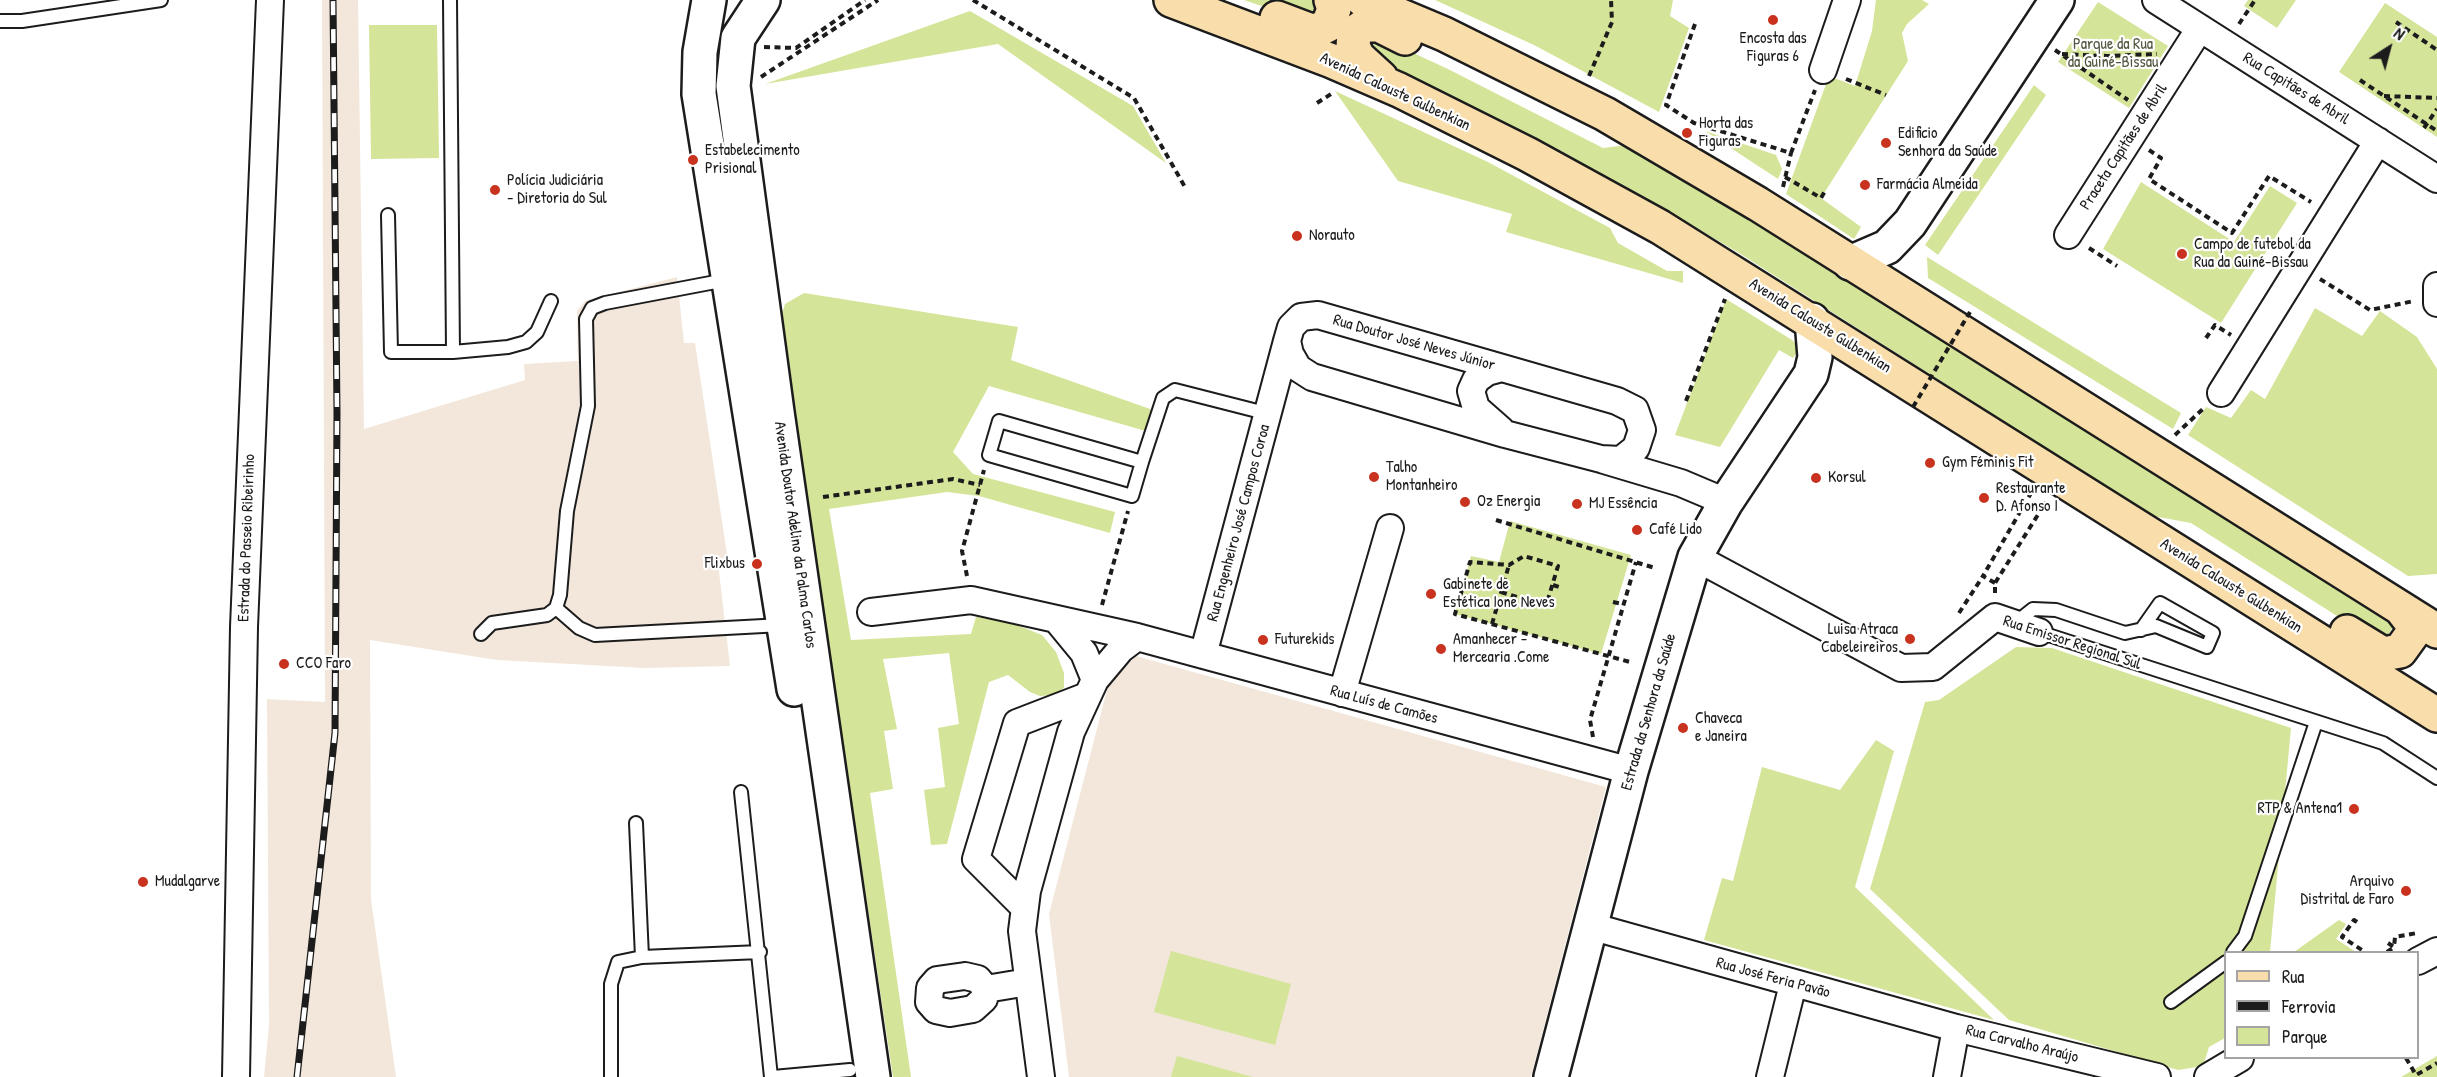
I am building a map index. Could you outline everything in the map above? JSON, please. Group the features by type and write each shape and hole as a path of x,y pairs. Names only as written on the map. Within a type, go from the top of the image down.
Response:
{"main road":[{"name":"Avenida Doutor Adelino da Palma Carlos","path":"709,0 700,52 699,94 727,280 858,1075"},
{"name":"Avenida Doutor Adelino da Palma Carlos","path":"763,0 738,38 734,95 777,412 858,1075"},
{"name":"Avenida Calouste Gulbenkian","path":"1171,0 1332,61 1399,90 1527,154 1660,227 1812,320 2437,715"},
{"path":"1228,0 1314,32 1328,25 1334,9 1331,0"},
{"path":"1363,0 1444,34 1592,107 1758,204 2437,632"},
{"path":"1850,263 1887,248 1910,223 2057,0"},
{"path":"1399,90 1370,71 1353,47 1354,33 1365,25 1378,25 1571,117 1592,107"},
{"path":"1898,294 1895,265 1910,223"},
{"path":"1812,320 1815,357 1812,374"},
{"path":"1812,374 1860,352"},
{"name":"Estrada da Senhora da Saúde","path":"1551,1077 1631,771 1695,557 1726,502 1812,374"},
{"path":"2126,519 2199,540 2383,654 2400,651 2413,633 2412,622 2402,610"}],"street":[{"name":"Estrada do Passeio Ribeirinho","path":"236,1077 244,627 270,0"},
{"path":"1822,70 1847,0"},
{"name":"Rua Capitães de Abril","path":"2156,0 2437,178"},
{"name":"Praceta Capitães de Abril","path":"2068,235 2200,28"},
{"path":"2221,393 2378,141"},
{"name":"Rua Doutor José Neves Júnior","path":"1601,459 1621,460 1636,447 1642,430 1635,410 1617,401 1318,315 1301,317 1291,327 1287,341 1290,354 1298,368 1312,377 1505,434 1601,459 1680,483 1726,502"},
{"name":"Rua Engenheiro José Campos Coroa","path":"1203,655 1287,341"},
{"path":"1426,411 1452,404 1464,392 1466,378 1461,364 1450,353"},
{"path":"1502,368 1486,372 1476,380 1471,391 1476,408 1505,434"},
{"path":"1272,402 1285,378 1298,375 1312,377"},
{"path":"1342,693 1390,528"},
{"name":"Rua Emissor Regional Sul","path":"1695,557 1901,668 1933,668 2004,621 2039,632"},
{"name":"Rua Luís de Camões","path":"871,612 972,600 1137,637 1631,771"},
{"path":"1056,619 1084,653 1091,688"},
{"path":"1041,1077 1022,932 1024,907 1071,732 1091,688 1121,650 1137,637"},
{"path":"1024,907 976,859 1017,723 1091,688"},
{"name":"Rua José Feria Pavão","path":"1590,926 1956,1028"},
{"path":"2419,960 2437,951"},
{"path":"986,989 1028,982"},
{"path":"1770,1077 1793,984"},
{"name":"Rua Carvalho Araújo","path":"1947,1077 1956,1028 2148,1075"},
{"path":"2206,1075 2238,1059"}],"lane":[{"path":"0,21 22,21 161,0"},
{"path":"450,0 453,352"},
{"path":"388,214 391,352 453,352 508,347 526,342 537,332 551,301"},
{"path":"481,634 492,623 547,615 556,608 560,595 567,511 588,406 586,319 592,308 605,303 727,280"},
{"path":"1142,462 999,421 989,455 1132,496 1162,398 1175,390 1272,402"},
{"path":"2004,621 2033,609 2056,610 2126,633 2141,630 2156,626 2207,647 2213,633 2160,603 2141,630"},
{"path":"556,608 579,628 595,635 784,625"},
{"name":"Rua Emissor Regional Sul","path":"2039,632 2384,743 2437,778"},
{"path":"2234,951 2245,936 2316,722"},
{"path":"741,792 772,1077 858,1075"},
{"path":"636,823 642,957"},
{"path":"612,1077 611,984 618,962 642,957 760,952"},
{"path":"2171,1002 2224,963"}],"path":[{"path":"734,95 878,0"},
{"path":"973,0 1134,98 1185,187"},
{"path":"1592,107 1612,22 1611,0"},
{"path":"2249,9 2255,0"},
{"path":"2396,22 2437,50"},
{"path":"1695,24 1666,105 1694,123 1791,153 1822,70"},
{"path":"2146,112 2062,54 2107,56 2186,52"},
{"path":"2360,80 2425,126 2437,131"},
{"path":"1871,88 1886,95"},
{"path":"1317,104 1331,94"},
{"path":"2383,96 2437,98"},
{"path":"2425,126 2437,109"},
{"path":"2161,158 2149,179 2232,233 2269,176 2332,215"},
{"path":"1785,176 1821,198 1826,191"},
{"path":"2104,258 2117,266"},
{"path":"2300,267 2370,310 2436,295"},
{"path":"1686,401 1727,294 1740,276"},
{"path":"1913,407 1970,312"},
{"path":"2206,338 2215,325"},
{"path":"2172,438 2221,393"},
{"path":"972,600 962,551 989,455"},
{"path":"2004,621 1995,583 2061,478"},
{"path":"823,497 953,479 980,485"},
{"path":"1995,583 1983,576 2031,493"},
{"path":"1095,627 1132,496"},
{"path":"1496,520 1655,568"},
{"path":"1501,592 1546,606 1558,567 1524,556 1509,565 1470,562 1455,614 1630,662"},
{"path":"1598,762 1590,720 1636,562"},
{"path":"1492,624 1509,565"},
{"path":"1553,585 1559,587"},
{"path":"1613,602 1623,604"},
{"path":"2357,922 2354,920 2342,937 2363,951"},
{"path":"2388,951 2394,947"},
{"path":"2406,1059 2414,1076 2437,1063"}],"shaded area":[{"path":"322,0 358,0 364,429 525,380 524,364 578,361 577,311 585,301 677,277 684,343 695,343 728,561 718,563 730,666 645,668 497,660 370,640 371,899 396,1077 264,1077 269,1025 267,699 325,702"},
{"path":"1136,656 1606,787 1531,1077 1069,1077 1049,914 1108,686"}],"green space":[{"path":"1244,0 1314,0 1316,12 1309,20 1300,19"},
{"path":"1435,0 1673,0 1670,16 1689,28 1659,112 1534,45"},
{"path":"1876,0 1922,0 1929,4 1907,24 1902,33 1908,61 1821,198 1861,227 1854,239 1786,194 1829,76 1855,86 1872,31"},
{"path":"2248,0 2296,0 2277,28 2244,6"},
{"name":"Parque da Rua da Guiné-Bissau","path":"2098,2 2168,46 2129,108 2058,62"},
{"path":"2385,3 2437,37 2437,137 2339,72"},
{"path":"970,11 1133,106 1166,163 998,44 765,84"},
{"path":"369,25 437,25 439,158 371,159"},
{"path":"1374,38 1394,44 1448,69 1603,148 1627,145 1879,298 2387,617 2393,627 2388,635 2380,640 2370,637 2191,523 2153,516 1739,253 1637,193 1462,102 1379,64 1367,42"},
{"path":"2034,85 2046,95 1938,255 1925,245"},
{"path":"1335,91 1488,162 1610,228 1618,243 1667,271 1683,271 1683,283 1506,232 1512,214 1398,181"},
{"path":"1705,131 1776,155 1782,169 1778,179"},
{"name":"Campo de futebol da Rua da Guiné-Bissau","path":"2141,182 2234,242 2270,186 2297,203 2221,323 2103,249"},
{"path":"1927,257 2181,413 2173,429 1928,278"},
{"path":"804,293 1018,327 1011,360 1153,410 1149,432 989,386 953,452 973,474 1115,512 1110,533 979,496 947,492 829,509 851,640 971,634 976,617 1002,619 1042,635 1056,652 1064,673 1064,688 1053,695 1040,696 1030,692 1008,675 989,682 947,844 931,845 924,790 945,787 938,728 959,724 949,653 883,659 897,729 884,731 893,789 870,793 911,1077 893,1077 780,321 785,304"},
{"path":"1726,299 1792,340 1797,345 1797,352 1793,358 1779,350 1720,447 1675,435"},
{"path":"2315,308 2362,336 2380,311 2417,337 2437,369 2437,574 2408,576 2188,435 2206,407 2231,418 2251,390 2265,399"},
{"path":"1510,521 1631,555 1601,654 1455,614 1471,556 1499,562"},
{"path":"2016,647 2052,648 2291,728 2270,951 2224,951 2224,1039 2209,1047 2203,1066 2178,1070 2009,1020 1870,889 1925,702 1939,700"},
{"path":"1876,740 1894,751 1855,887 1994,1020 1704,940 1722,878 1733,881 1762,767 1840,790"},
{"path":"2339,920 2346,924 2336,939 2354,951 2295,951"},
{"path":"1171,951 1291,984 1275,1045 1154,1012"},
{"path":"1177,1056 1253,1077 1171,1077"},
{"path":"2437,1056 2437,1077 2401,1077"}],"railway":[{"path":"297,1077 335,733 337,413 333,0"}],"place":[{"name":"Encosta das Figuras 6","path":"1773,20"},
{"name":"Horta das Figuras","path":"1687,133"},
{"name":"Edificio Senhora da Saúde","path":"1886,143"},
{"name":"Estabelecimento Prisional","path":"693,160"},
{"name":"Farmácia Almeida","path":"1865,185"},
{"name":"Polícia Judiciária - Diretoria do Sul","path":"495,190"},
{"name":"Norauto","path":"1297,236"},
{"name":"Campo de futebol da Rua da Guiné-Bissau","path":"2182,254"},
{"name":"Gym Féminis Fit","path":"1930,463"},
{"name":"Talho Montanheiro","path":"1374,477"},
{"name":"Korsul","path":"1816,478"},
{"name":"Restaurante D. Afonso I","path":"1984,498"},
{"name":"Oz Energia","path":"1465,502"},
{"name":"MJ Essência","path":"1577,504"},
{"name":"Café Lido","path":"1637,530"},
{"name":"Flixbus","path":"757,564"},
{"name":"Gabinete de Estética Ione Neves","path":"1431,594"},
{"name":"Luisa Atraca Cabeleireiros","path":"1910,639"},
{"name":"Futurekids","path":"1263,640"},
{"name":"Amanhecer - Mercearia .Come","path":"1441,649"},
{"name":"CCO Faro","path":"284,664"},
{"name":"Chaveca e Janeira","path":"1683,728"},
{"name":"RTP & Antena1","path":"2354,809"},
{"name":"Mudalgarve","path":"143,882"},
{"name":"Arquivo Distrital de Faro","path":"2406,891"}]}
